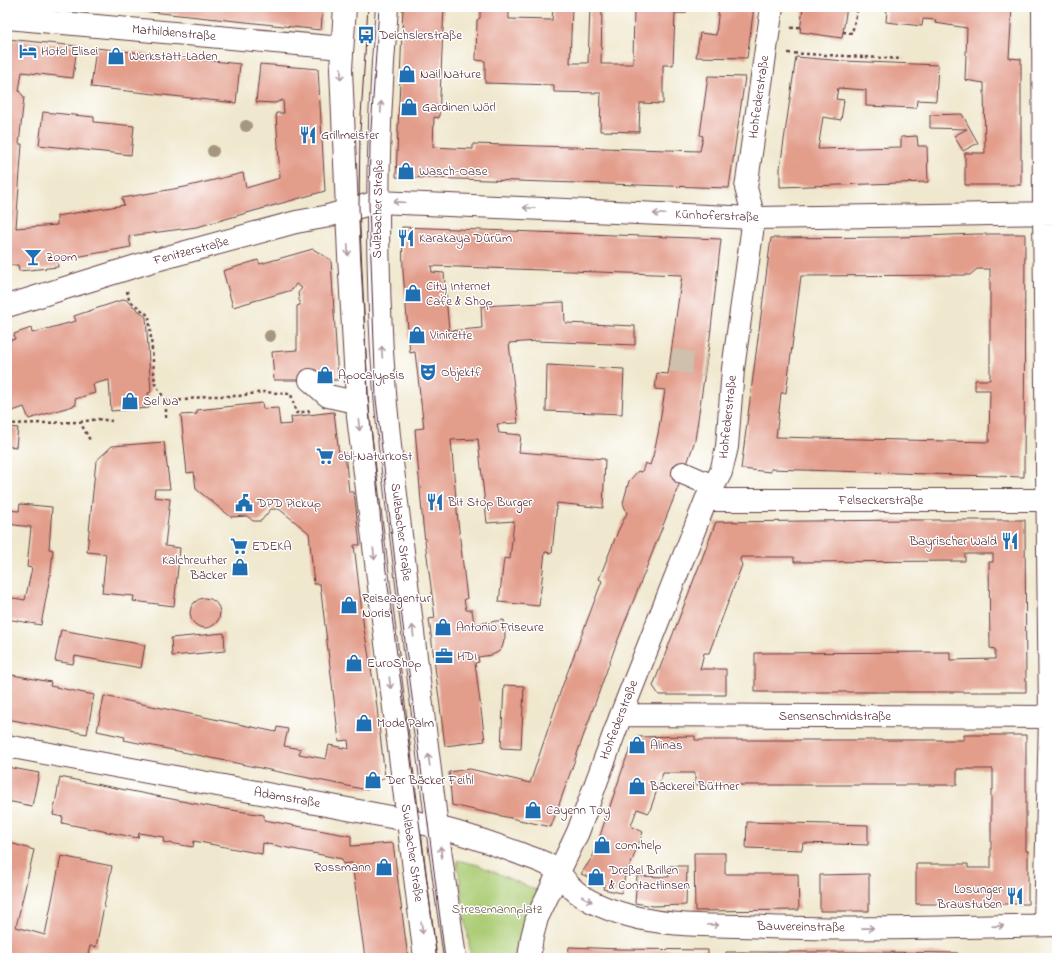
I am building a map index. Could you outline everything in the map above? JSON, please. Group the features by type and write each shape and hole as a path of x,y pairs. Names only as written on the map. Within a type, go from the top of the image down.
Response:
{"street":[{"name":"Sulzbacher Straße","path":"345,7 341,69 357,400 367,500 425,958"},
{"name":"Sulzbacher Straße","path":"387,7 381,92 377,202 379,288 387,416 437,826 455,958"},
{"name":"Hohfederstraße","path":"560,872 578,832 621,715 709,493 721,472 728,447 733,369 754,218 746,188 772,7"},
{"path":"1044,7 1050,213 1053,500 1050,717 1051,925"},
{"name":"Mathildenstraße","path":"7,18 342,48"},
{"name":"Fenitzerstraße","path":"7,306 161,259 296,222 347,211 377,202"},
{"name":"Künhoferstraße","path":"377,202 754,218 1050,213"},
{"path":"310,380 328,396 346,400 357,400"},
{"path":"683,473 709,493"},
{"name":"Felseckerstraße","path":"709,493 1053,500"},
{"name":"Sensenschmidstraße","path":"621,715 1050,717"},
{"name":"Adamstraße","path":"7,746 437,826 506,848 551,866 560,872"},
{"path":"529,958 537,918 560,872"},
{"name":"Bauvereinstraße","path":"560,872 572,888 580,895 594,903 627,915 666,923 801,929 1051,925"}],"path":[{"path":"843,32 852,33 858,7"},
{"path":"765,51 902,59"},
{"path":"129,300 149,316 155,384 166,401 166,418"},
{"path":"166,401 185,400 206,396 239,396 263,392 291,394 296,413 314,410"},
{"path":"7,424 80,422 98,419 112,421"},
{"path":"80,422 91,442"}],"green space":[{"name":"Stresemannplatz","path":"457,860 478,865 536,890 514,958 471,958"}],"building":[{"path":"113,7 323,7 321,30"},
{"path":"403,7 444,7 439,118 434,117 433,147 473,149 473,144 700,151 703,136 700,135 708,76 745,77 729,188 396,177"},
{"path":"480,7 509,7 509,19 552,20 553,7 572,7 570,63 588,63 590,7 602,7 601,64 633,64 634,7 687,7 686,13 675,13 673,65 663,65 663,104 640,103 639,132 600,131 601,93 554,92 554,85 485,83 485,61 476,60 477,20 480,18"},
{"path":"719,7 754,7 747,58 696,57 700,33 716,35"},
{"path":"803,7 847,7 842,38 800,32"},
{"path":"878,7 1012,7 1009,58 1021,59 1021,185 965,185 965,153 985,153 984,83 965,80 967,28 935,23 936,20 923,19 922,26 886,22 887,9"},
{"path":"7,39 77,46 73,78 22,72 19,91 24,97 19,144 22,144 16,228 57,225 57,216 124,205 122,198 185,187 243,173 246,188 280,178 276,113 284,113 283,100 275,103 256,102 260,64 318,69 325,191 197,227 129,236 131,247 57,259 58,267 19,271 18,265 7,265"},
{"path":"96,48 240,64 236,103 91,87"},
{"path":"796,57 845,61 938,65 936,101 917,100 916,108 866,106 866,90 838,88 836,99 844,100 841,120 823,117 818,149 901,147 901,137 917,136 918,146 927,146 928,182 780,187 780,168"},
{"path":"43,112 94,117 94,122 134,126 131,155 39,145"},
{"path":"962,114 978,143 963,151 954,136 967,129 930,128 930,115"},
{"path":"402,227 721,239 710,337 695,440 686,467 614,650 551,827 452,805 449,772 470,769 530,783 562,687 602,581 599,579 618,531 627,513 623,503 629,481 638,471 642,472 645,463 650,465 653,456 665,390 655,389 657,373 668,374 682,275 431,266 432,272 444,273 449,331 482,328 481,306 564,302 565,323 635,326 635,345 537,341 509,343 518,423 497,424 499,433 521,435 519,452 605,459 603,508 557,503 552,553 545,552 539,606 499,602 504,558 510,559 514,521 487,523 478,439 451,440 458,522 467,599 464,599 466,610 472,610 474,624 504,620 505,637 502,648 498,652 492,655 478,657 479,662 475,663 485,741 445,746 429,619 435,618 423,525 415,429 424,428 415,352 410,353 403,272"},
{"path":"1025,234 1024,477 771,469 771,472 741,469 771,238","holes":["977,269 990,269 990,380 975,380 975,390 990,390 989,442 776,437 781,393 786,393 801,276 970,275"]},
{"path":"313,249 331,260 338,380 274,380 272,352 297,350 297,306 300,305 298,293 302,288 296,284 292,290 233,307 223,271 258,260 260,264"},
{"path":"125,299 146,317 151,392 148,393 149,408 111,411 109,380 93,384 95,393 75,399 76,405 29,419 24,407 7,413 7,341 15,339 14,334 31,328 32,333 76,321 74,316"},
{"path":"547,365 624,369 622,414 546,411"},
{"path":"262,403 263,409 278,408 280,425 292,424 291,417 334,412 339,454 345,453 349,492 354,492 360,545 354,545 364,629 375,691 385,777 367,790 124,740 125,737 97,731 104,696 276,732 277,727 288,729 284,746 301,749 299,754 326,759 329,745 349,749 348,740 339,741 320,584 314,584 309,533 279,509 271,509 261,521 253,521 247,516 231,517 196,489 194,472 187,473 181,415 197,414 197,410"},
{"path":"7,427 18,428 16,447 7,446"},
{"path":"164,442 170,489 155,489 154,497 170,499 165,546 180,548 174,606 133,601 134,596 102,593 106,554 87,552 96,461 112,446"},
{"path":"20,504 52,507 49,549 53,550 51,571 41,625 7,619 7,597 25,600 32,568 27,567 31,527 7,524 7,510 19,511"},
{"path":"1025,520 1026,692 755,692 755,653 950,652 950,660 995,659 995,649 990,648 989,562 993,562 993,554 965,554 965,561 794,562 794,557 741,557 740,560 742,565 709,653 704,653 700,669 726,669 726,695 659,695 653,686 716,522"},
{"path":"205,598 216,602 220,613 216,624 205,628 194,624 190,613 194,602"},
{"path":"61,630 145,645 141,668 75,656 73,664 55,661"},
{"path":"224,633 225,651 172,656 171,638"},
{"path":"7,674 51,682 50,686 94,695 87,734 7,719"},
{"path":"504,685 524,686 521,749 501,748"},
{"path":"964,735 1026,735 1026,851 1028,851 1028,904 916,904 916,864 968,864 968,868 991,868 991,790 993,790 993,769 957,769 957,785 695,785 695,773 663,773 649,813 637,809 631,826 643,832 629,869 627,868 621,893 603,889 605,884 581,874 593,856 626,759 636,737 695,736 695,740 964,740"},
{"path":"7,767 39,773 32,806 7,801"},
{"path":"60,777 212,807 264,815 264,820 351,836 351,846 393,843 408,958 365,958 352,863 343,864 342,859 263,843 262,854 194,841 193,847 163,842 164,837 139,833 138,838 62,823 63,817 53,815"},
{"path":"747,822 868,825 868,845 803,843 802,850 746,848"},
{"path":"7,842 34,850 16,927 45,935 61,856 112,866 96,947 90,946 87,958 7,958"},
{"path":"694,853 725,853 725,874 798,874 799,910 695,911"},
{"path":"669,866 687,866 686,905 653,906 635,903 637,876 669,877"},
{"path":"869,874 869,911 820,911 820,875"},
{"path":"569,947 708,950 708,958 568,958"},
{"path":"726,952 958,953 958,958 726,958"}],"tunnel":[{"path":"671,360 706,365"}],"tram line":[{"path":"368,7 360,132 359,207 368,398 386,571 437,958"},
{"path":"379,7 370,144 369,204 376,399 445,958"}],"place":[{"name":"Deichslerstraße","path":"366,35"},
{"name":"Hotel Elisei","path":"28,51"},
{"name":"Werkstatt-Laden","path":"116,56"},
{"name":"Nail Nature","path":"407,74"},
{"name":"Gardinen Wörl","path":"409,107"},
{"name":"Grillmeister","path":"308,135"},
{"name":"Wasch-Oase","path":"406,171"},
{"name":"Karakaya Dürüm","path":"406,238"},
{"name":"Zoom","path":"33,257"},
{"name":"City Internet Cafe & Shop","path":"413,293"},
{"name":"Vinirette","path":"417,335"},
{"name":"Objektf","path":"428,372"},
{"name":"Apocalypsis","path":"325,375"},
{"name":"Sel Na","path":"130,401"},
{"name":"ebl-Naturkost","path":"325,456"},
{"name":"Bit Stop Burger","path":"435,502"},
{"name":"DPD Pickup","path":"244,503"},
{"name":"Bayrischer Wald","path":"1010,541"},
{"name":"EDEKA","path":"239,546"},
{"name":"Kalchreuther Bäcker","path":"240,567"},
{"name":"Reiseagentur Noris","path":"349,605"},
{"name":"Antonio Friseure","path":"443,627"},
{"name":"HDI","path":"444,656"},
{"name":"EuroShop","path":"354,663"},
{"name":"Mode Palm","path":"364,723"},
{"name":"Alinas","path":"637,745"},
{"name":"Der Bäcker Feihl","path":"373,780"},
{"name":"Bäckerei Büttner","path":"637,786"},
{"name":"Cayenn Toy","path":"533,810"},
{"name":"com.help","path":"602,845"},
{"name":"Rossmann","path":"384,867"},
{"name":"Dreßel Brillen & Contactlinsen","path":"596,877"},
{"name":"Losunger Braustuben","path":"1015,896"}]}
